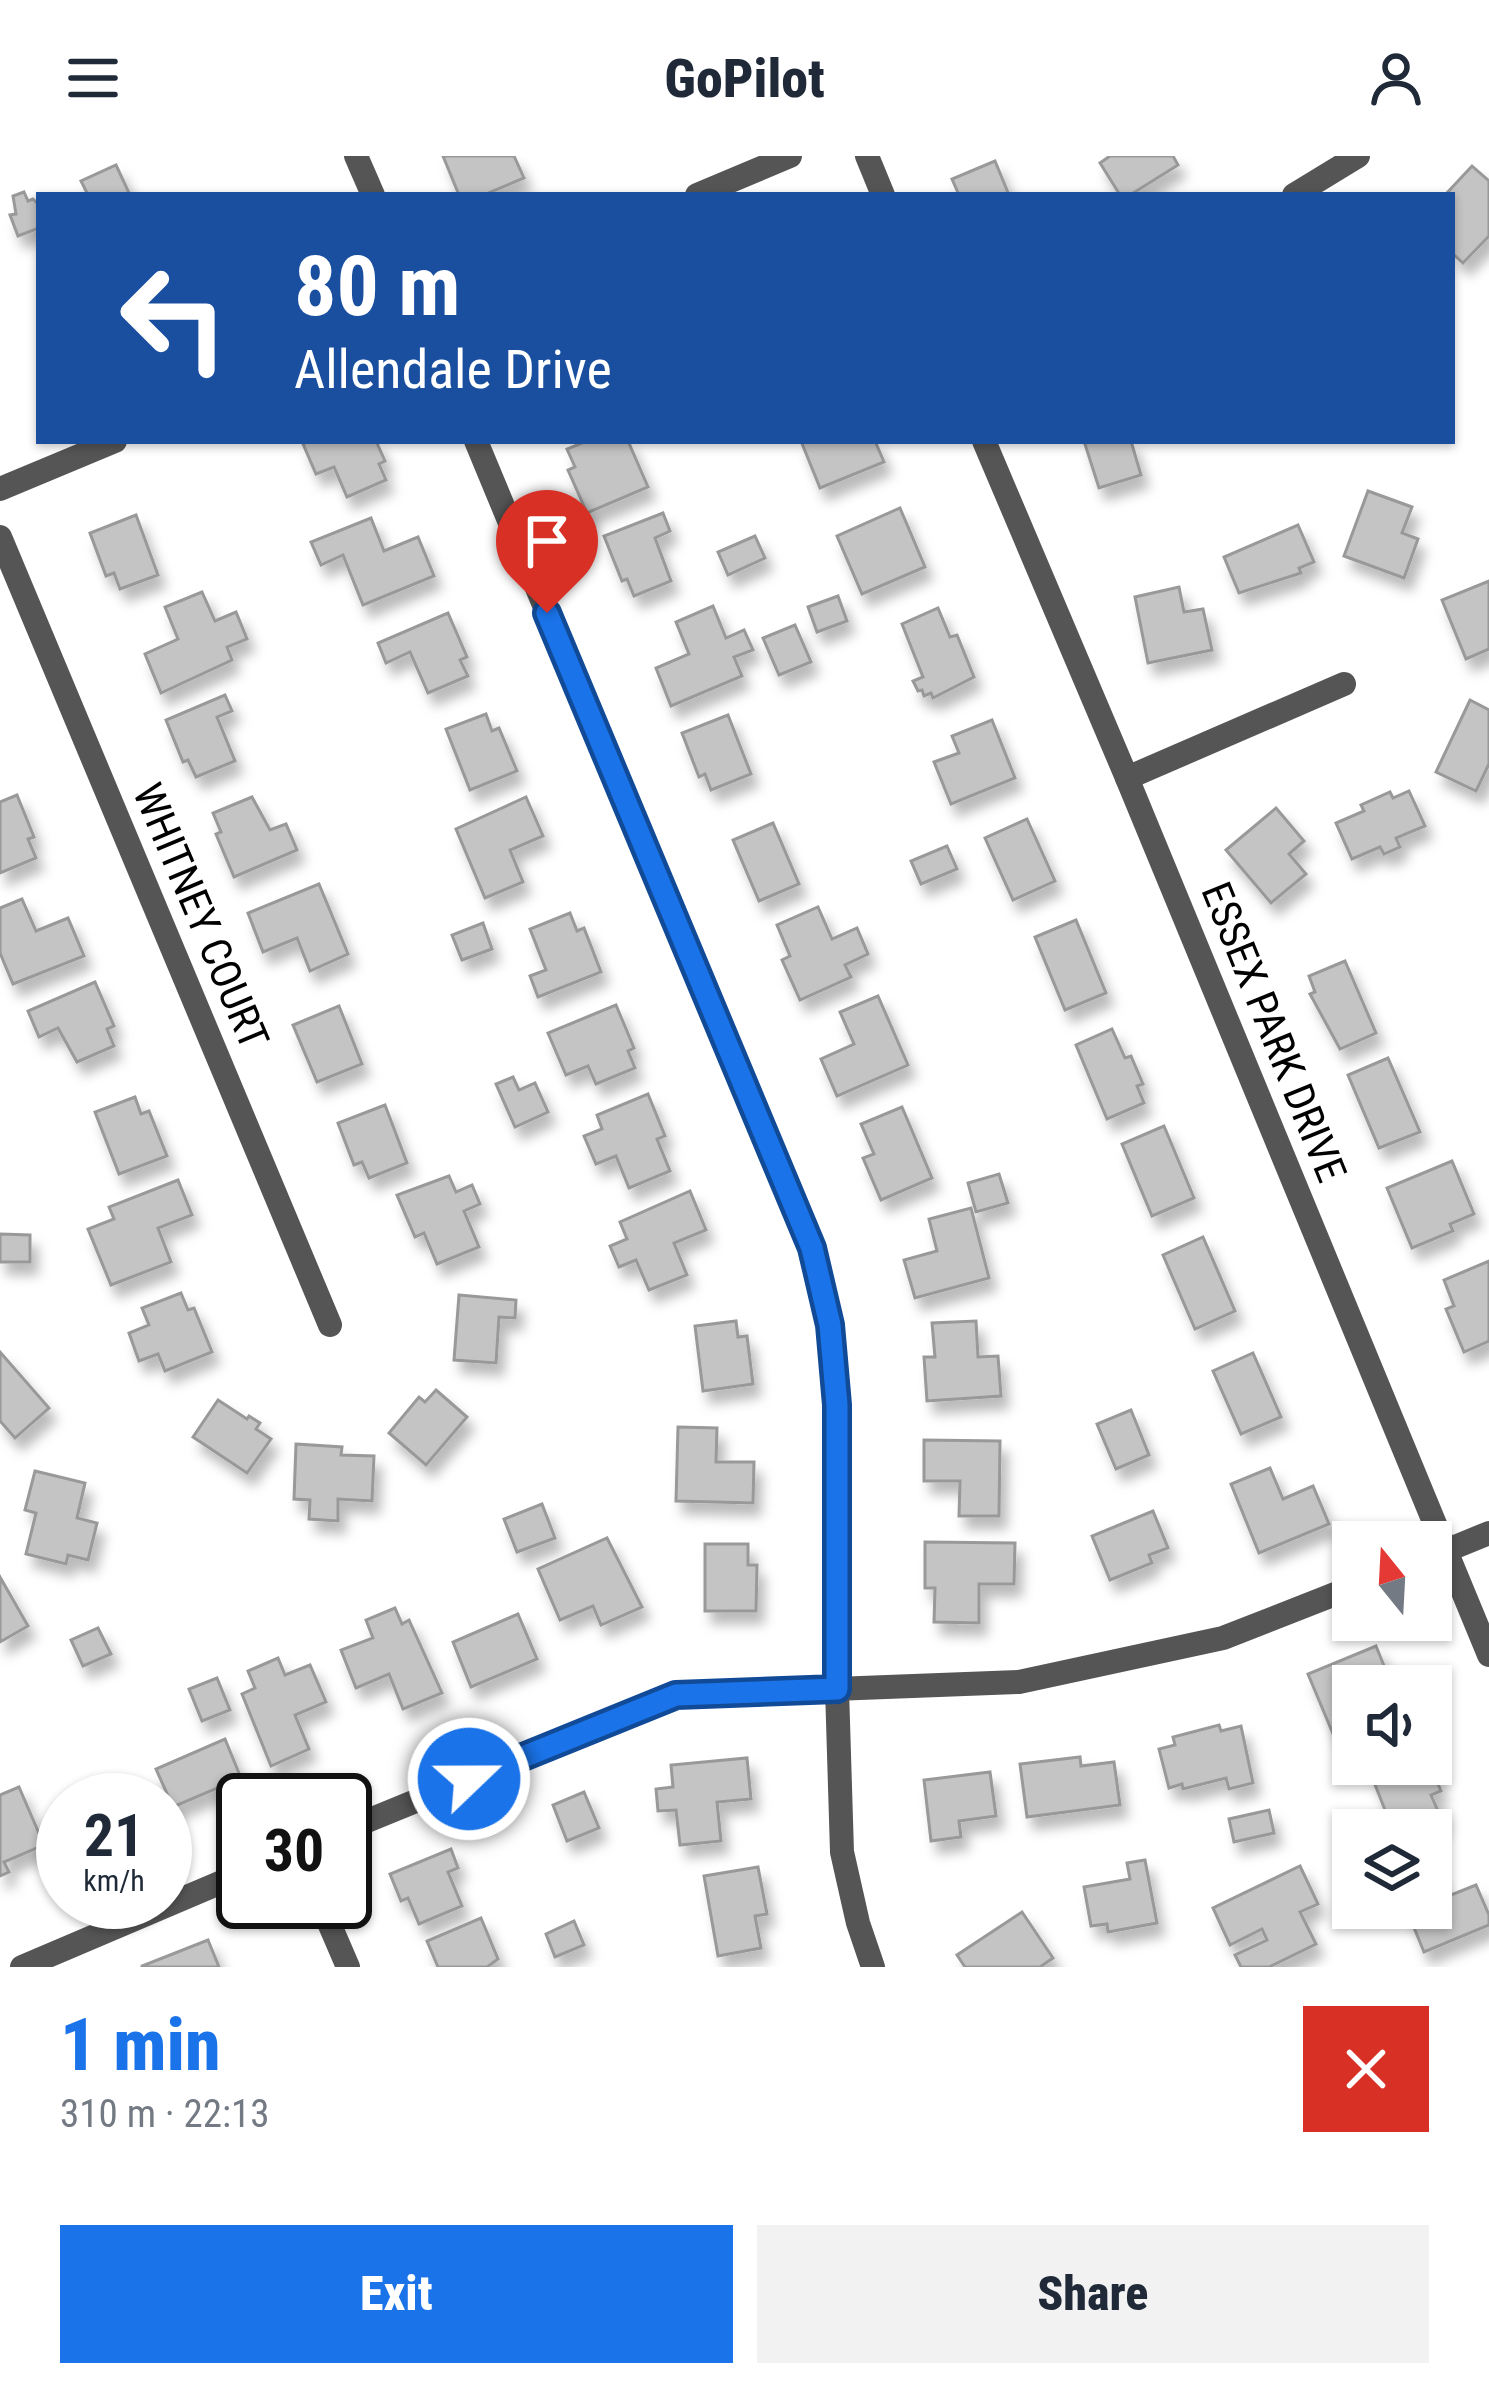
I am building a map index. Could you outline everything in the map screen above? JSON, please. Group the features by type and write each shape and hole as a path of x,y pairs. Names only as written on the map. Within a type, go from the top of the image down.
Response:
{"street":[{"path":"356,156 372,192"},
{"path":"705,192 790,156"},
{"path":"867,156 882,192"},
{"path":"1299,192 1358,156"},
{"path":"0,489 108,444"},
{"path":"477,444 812,1248 830,1325 837,1405 842,1852 873,1967"},
{"name":"ESSEX PARK DRIVE","path":"985,444 1127,778 1425,1521"},
{"name":"WHITNEY COURT","path":"0,537 330,1325"},
{"path":"1127,778 1344,684"},
{"path":"1452,1548 1489,1533"},
{"name":"ESSEX PARK DRIVE","path":"1452,1582 1489,1655"},
{"path":"372,1819 676,1695 1018,1682 1223,1639 1332,1595"},
{"path":"22,1967 216,1884"},
{"path":"331,1929 347,1967"}],"building":[{"path":"443,156 514,156 524,178 491,192 458,192"},
{"path":"1110,156 1173,156 1178,165 1135,192 1118,192 1100,163"},
{"path":"995,161 1008,192 958,192 952,179"},
{"path":"116,165 129,192 86,192 81,181"},
{"path":"1472,166 1489,181 1489,236 1463,263 1455,256 1455,192 1448,192"},
{"path":"24,192 28,201 36,202 36,229 18,236 10,215 16,214 13,196"},
{"path":"303,444 377,444 386,480 347,497 334,467 316,474"},
{"path":"580,444 629,444 648,487 587,513 568,470 575,467 567,449"},
{"path":"802,444 876,444 884,462 820,488"},
{"path":"1085,444 1132,444 1141,475 1099,488"},
{"path":"1368,491 1412,507 1402,533 1418,539 1404,578 1344,556"},
{"path":"900,508 925,567 862,594 837,536"},
{"path":"663,513 670,531 655,538 671,581 634,596 627,579 622,581 604,536"},
{"path":"136,515 158,575 120,589 114,573 106,576 90,533"},
{"path":"371,518 384,551 418,537 434,576 363,605 343,555 321,565 311,542"},
{"path":"1298,525 1314,562 1299,568 1301,573 1239,593 1224,557"},
{"path":"755,536 765,558 728,575 718,552"},
{"path":"1489,581 1489,649 1466,659 1442,600"},
{"path":"1179,587 1184,612 1203,609 1212,650 1148,663 1135,597"},
{"path":"202,592 215,621 236,612 247,639 227,647 232,660 161,693 145,654 178,639 165,607"},
{"path":"838,596 847,621 817,632 808,607"},
{"path":"713,606 726,638 744,630 753,650 734,657 742,676 671,706 656,668 689,654 676,622"},
{"path":"938,608 950,637 957,635 974,677 933,698 931,693 924,696 918,691 913,681 923,677 902,624"},
{"path":"448,613 467,657 460,660 468,676 428,693 410,652 386,663 378,643"},
{"path":"795,625 811,662 779,675 763,638"},
{"path":"225,695 232,711 217,717 235,761 196,777 188,760 183,762 166,720"},
{"path":"1470,700 1489,710 1489,764 1476,791 1436,772"},
{"path":"486,714 492,731 499,728 517,771 470,790 446,729"},
{"path":"728,715 751,774 711,790 705,774 699,777 682,733"},
{"path":"992,720 1015,778 951,804 934,762 959,753 952,736"},
{"path":"1409,791 1425,826 1396,838 1400,847 1384,854 1380,847 1352,859 1336,823 1390,792 1393,798"},
{"path":"17,795 34,837 28,839 36,858 0,873 0,802"},
{"path":"252,797 270,830 286,824 297,850 234,877 216,834 221,832 213,813"},
{"path":"526,797 543,836 510,850 523,882 485,898 456,829"},
{"path":"1276,808 1304,841 1289,854 1306,874 1271,903 1226,850"},
{"path":"1027,819 1055,881 1013,900 985,838"},
{"path":"773,823 799,884 759,901 733,840"},
{"path":"947,846 957,869 921,884 911,861"},
{"path":"319,884 348,954 310,971 297,938 263,952 248,913"},
{"path":"22,899 36,931 68,918 84,956 13,984 0,953 0,908"},
{"path":"818,907 832,939 857,928 868,954 845,965 851,977 800,1000 782,960 790,956 777,925"},
{"path":"570,913 577,931 584,928 601,972 538,997 530,976 546,970 530,929"},
{"path":"1076,920 1106,993 1065,1010 1035,937"},
{"path":"483,923 492,949 462,960 452,935"},
{"path":"1345,961 1376,1033 1340,1049 1310,994 1315,992 1309,976"},
{"path":"95,982 114,1026 107,1029 114,1046 77,1062 58,1028 39,1037 28,1011"},
{"path":"878,996 908,1065 837,1096 821,1059 854,1044 840,1012"},
{"path":"616,1005 634,1048 628,1051 635,1068 596,1084 588,1066 566,1075 548,1033"},
{"path":"339,1006 362,1064 317,1082 293,1025"},
{"path":"1112,1029 1125,1058 1131,1056 1143,1084 1137,1086 1144,1103 1107,1119 1076,1045"},
{"path":"1388,1058 1420,1132 1379,1148 1348,1075"},
{"path":"513,1077 519,1090 535,1083 548,1112 515,1127 496,1084"},
{"path":"648,1094 665,1136 657,1139 670,1171 629,1188 616,1156 596,1164 584,1136 602,1129 597,1115"},
{"path":"135,1097 141,1114 149,1111 167,1156 119,1174 95,1112"},
{"path":"385,1105 407,1163 369,1178 362,1162 354,1165 338,1123"},
{"path":"902,1107 932,1178 881,1200 863,1158 874,1154 861,1124"},
{"path":"1164,1126 1194,1198 1152,1216 1122,1144"},
{"path":"1452,1161 1474,1214 1450,1224 1453,1231 1412,1248 1387,1188"},
{"path":"999,1174 1008,1203 976,1212 968,1183"},
{"path":"449,1176 456,1192 472,1185 480,1204 464,1211 479,1247 437,1264 424,1233 415,1237 397,1195"},
{"path":"178,1180 192,1215 158,1228 171,1262 111,1285 88,1229 114,1219 109,1207"},
{"path":"690,1191 706,1230 674,1243 687,1275 649,1290 636,1260 619,1267 610,1246 627,1239 620,1222"},
{"path":"971,1208 989,1278 915,1298 904,1260 937,1251 929,1219"},
{"path":"0,1234 30,1235 30,1262 0,1262"},
{"path":"1203,1237 1235,1311 1195,1329 1163,1255"},
{"path":"1489,1261 1489,1341 1464,1352 1446,1309 1454,1306 1444,1280"},
{"path":"181,1293 188,1310 194,1308 212,1352 165,1371 158,1354 139,1361 129,1333 149,1325 142,1308"},
{"path":"459,1295 516,1300 515,1318 499,1317 496,1363 454,1360"},
{"path":"736,1321 738,1337 747,1336 753,1384 703,1391 695,1326"},
{"path":"976,1321 978,1357 998,1356 1001,1396 927,1401 924,1357 935,1357 932,1323"},
{"path":"0,1352 49,1408 15,1438 0,1421"},
{"path":"1253,1353 1281,1417 1241,1434 1213,1371"},
{"path":"436,1390 467,1417 426,1465 389,1433 419,1397 425,1402"},
{"path":"218,1400 260,1423 256,1429 271,1439 247,1473 193,1437"},
{"path":"1131,1410 1149,1455 1116,1469 1097,1424"},
{"path":"678,1427 717,1428 716,1462 754,1462 753,1503 676,1501"},
{"path":"924,1440 1000,1441 999,1516 959,1516 960,1481 924,1481"},
{"path":"296,1444 342,1447 341,1455 374,1456 372,1501 338,1499 338,1521 309,1519 310,1500 294,1499"},
{"path":"1270,1468 1283,1499 1313,1486 1329,1524 1259,1553 1231,1484"},
{"path":"35,1471 85,1483 77,1518 97,1523 88,1560 68,1555 66,1564 26,1554 36,1513 25,1510"},
{"path":"542,1504 555,1538 517,1552 504,1519"},
{"path":"1153,1511 1168,1548 1149,1555 1152,1563 1110,1580 1092,1536"},
{"path":"607,1538 642,1607 601,1625 593,1606 560,1620 538,1569"},
{"path":"925,1542 1015,1543 1014,1584 979,1584 979,1623 934,1622 935,1588 925,1588"},
{"path":"705,1544 748,1544 748,1565 757,1565 756,1611 705,1611"},
{"path":"0,1577 28,1626 0,1642"},
{"path":"395,1608 402,1624 409,1620 442,1693 403,1709 389,1674 356,1688 341,1650 373,1638 366,1620"},
{"path":"518,1614 537,1659 471,1687 453,1642"},
{"path":"98,1628 111,1654 83,1666 71,1640"},
{"path":"1376,1646 1384,1665 1332,1665 1332,1731 1308,1674"},
{"path":"278,1658 285,1675 310,1665 326,1702 295,1715 309,1749 271,1766 242,1694 255,1688 248,1671"},
{"path":"217,1678 230,1710 202,1721 189,1689"},
{"path":"1219,1725 1221,1731 1241,1726 1253,1783 1229,1789 1226,1778 1169,1788 1159,1749 1175,1745 1173,1737"},
{"path":"225,1739 239,1773 216,1773 216,1789 192,1799 192,1773 158,1773 156,1769"},
{"path":"1080,1757 1081,1766 1114,1762 1120,1805 1027,1817 1020,1764"},
{"path":"747,1758 751,1799 717,1802 721,1841 680,1845 676,1810 658,1811 656,1789 673,1787 671,1765"},
{"path":"990,1772 996,1816 959,1821 961,1837 931,1841 924,1780"},
{"path":"1375,1785 1438,1785 1441,1791 1431,1795 1437,1809 1385,1809"},
{"path":"19,1787 36,1826 36,1848 4,1862 9,1872 0,1876 0,1795"},
{"path":"584,1792 599,1828 567,1841 553,1805"},
{"path":"1269,1810 1274,1833 1234,1842 1229,1819"},
{"path":"451,1849 458,1868 448,1872 462,1906 419,1924 408,1898 401,1901 390,1874"},
{"path":"1145,1860 1157,1923 1108,1932 1107,1924 1091,1926 1084,1887 1130,1879 1127,1863"},
{"path":"1300,1866 1318,1904 1300,1912 1316,1944 1269,1967 1241,1967 1235,1955 1267,1940 1262,1929 1230,1945 1213,1908"},
{"path":"758,1867 767,1914 755,1916 761,1948 718,1956 704,1876"},
{"path":"1476,1885 1489,1925 1424,1952 1415,1929 1452,1929 1452,1895"},
{"path":"1022,1912 1053,1958 1040,1967 965,1967 957,1955"},
{"path":"481,1918 498,1959 487,1967 438,1967 427,1941"},
{"path":"574,1921 584,1945 555,1957 546,1934"},
{"path":"208,1940 219,1967 142,1967 142,1966"}],"route":[{"path":"469,1779 676,1695 837,1689 837,1405 830,1325 812,1248 547,613"}]}
